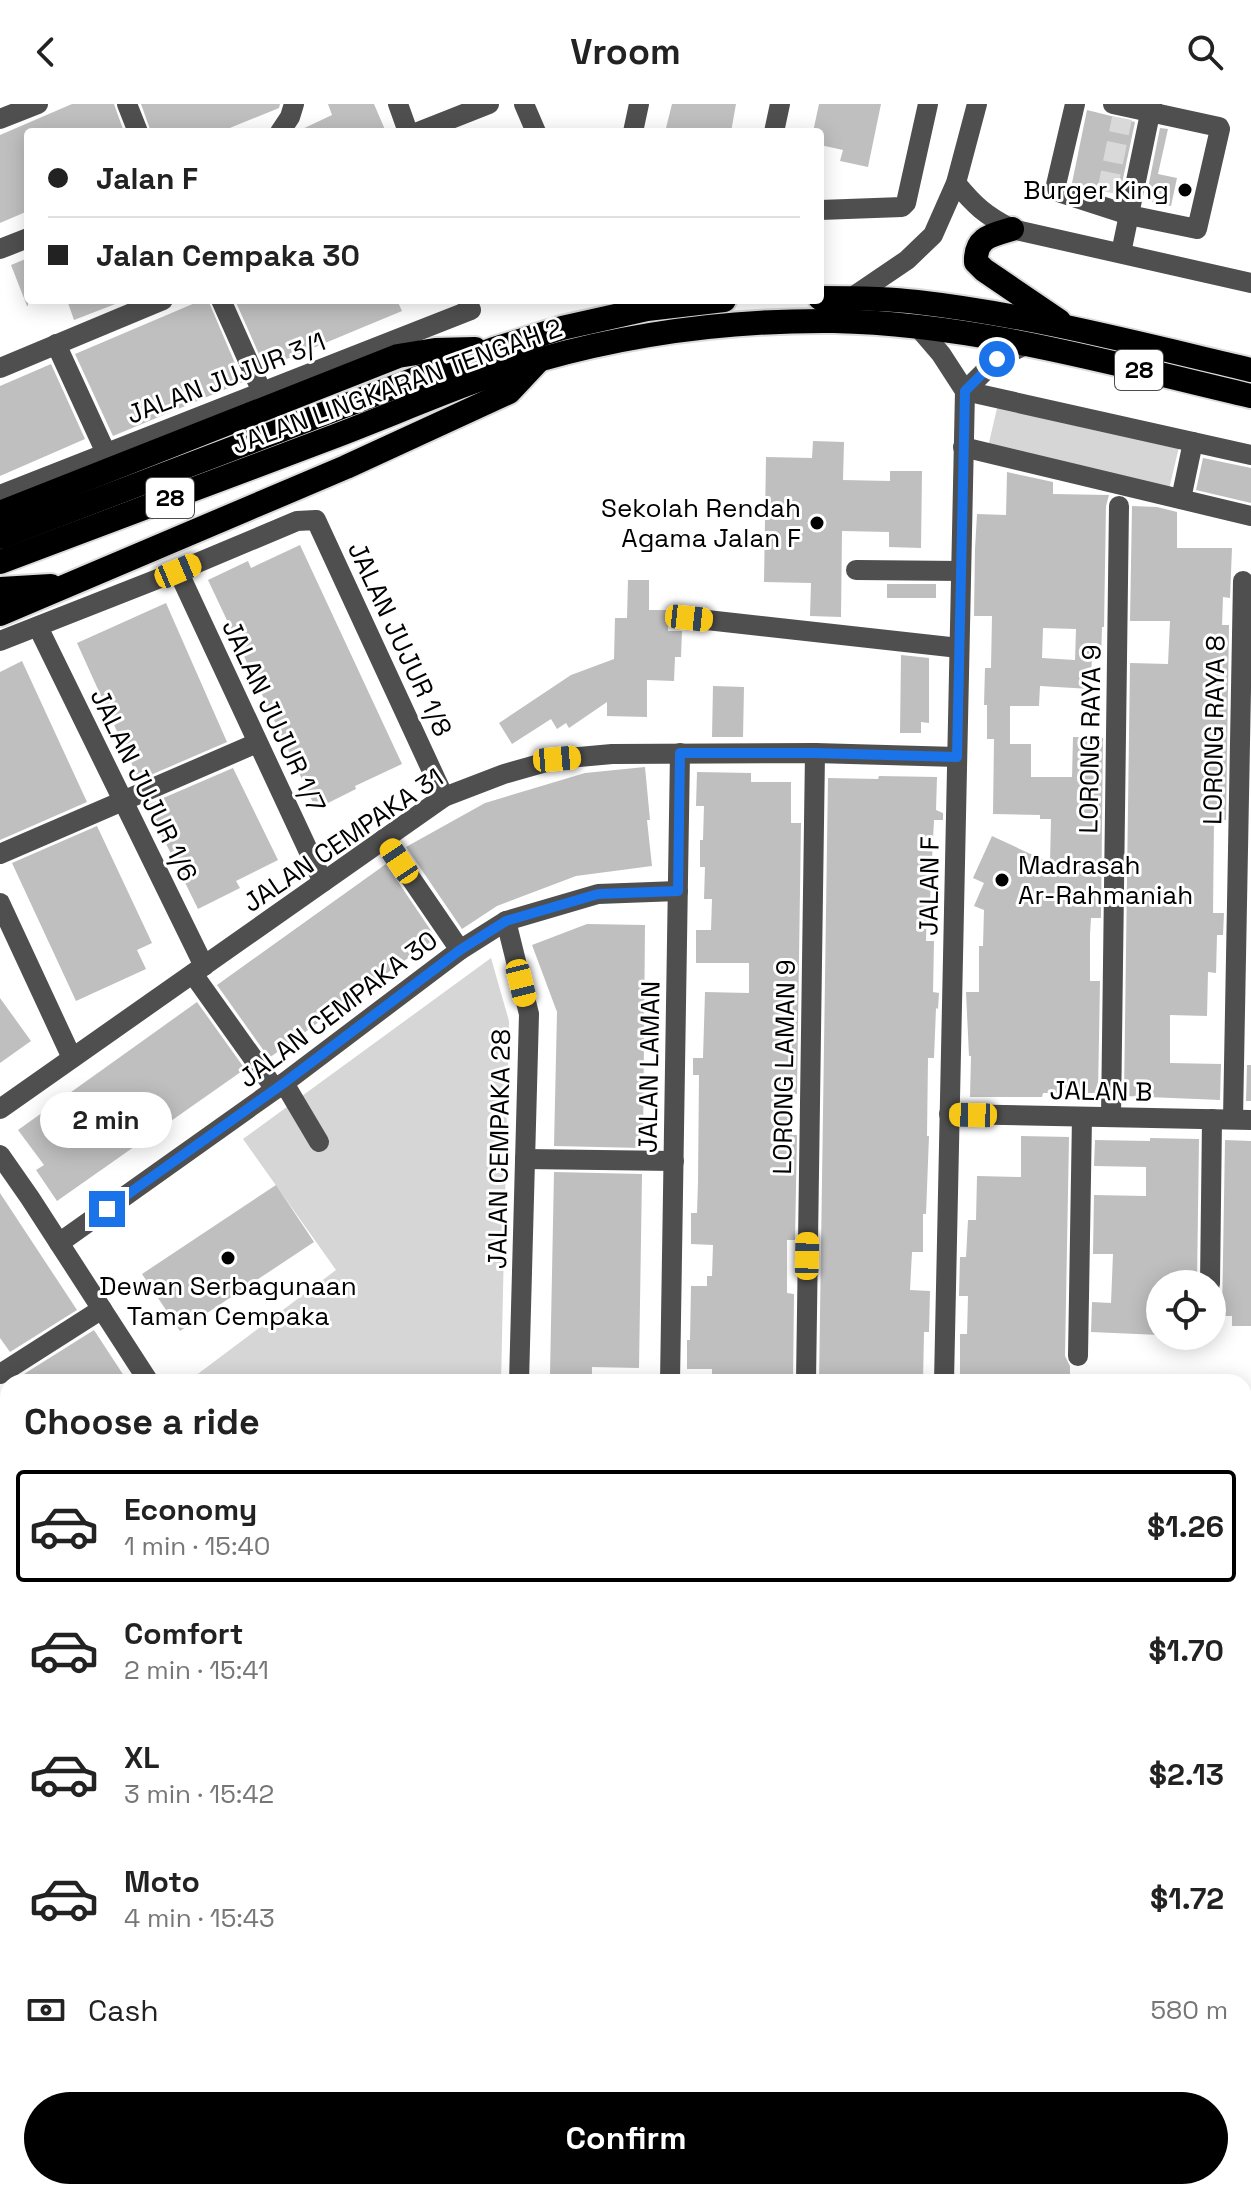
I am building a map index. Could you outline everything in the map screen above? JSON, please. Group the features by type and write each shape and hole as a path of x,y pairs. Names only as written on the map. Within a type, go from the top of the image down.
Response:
{"highway":[{"path":"1012,229 981,241 976,251 976,262 1067,327"},
{"name":"28","path":"824,298 914,301 990,312 1251,370"},
{"name":"JALAN LINGKARAN TENGAH 2","path":"0,537 494,349 562,328 647,309 690,304"},
{"name":"JALAN LINGKARAN TENGAH 2","path":"0,562 502,372 597,345 656,335 760,322 836,321 917,326 1027,344 1251,396"},
{"path":"0,513 398,356 435,350 494,349"},
{"path":"0,614 346,467 509,392 538,360"},
{"path":"0,589 74,584"}],"street":[{"path":"0,119 38,104"},
{"path":"127,104 136,128"},
{"path":"283,128 294,104"},
{"path":"398,104 407,128"},
{"path":"433,128 489,104"},
{"path":"524,104 534,128"},
{"path":"634,128 639,104"},
{"path":"775,128 780,104"},
{"path":"824,210 902,207 906,203 928,104"},
{"path":"851,298 907,260 933,235 956,183 977,104"},
{"path":"1075,104 1056,190 1105,199 1129,215 1197,229 1219,127 1151,108 1120,109"},
{"path":"1121,253 1151,108"},
{"path":"956,183 986,215 1012,229 1251,283"},
{"path":"0,249 24,240"},
{"path":"0,368 153,304"},
{"path":"223,304 262,392"},
{"name":"JALAN JUJUR 3/1","path":"0,495 262,392 469,305"},
{"path":"917,326 941,354 965,391 1251,455"},
{"path":"56,344 106,453"},
{"path":"965,391 997,359 1027,344"},
{"name":"JALAN F","path":"944,1374 965,391"},
{"path":"1181,499 1193,442"},
{"path":"963,447 1251,516"},
{"name":"LORONG RAYA 9","path":"1111,1117 1119,506"},
{"name":"JALAN JUJUR 1/8","path":"178,571 297,521 313,520 318,523 444,797"},
{"path":"856,570 961,571"},
{"path":"0,641 178,571"},
{"name":"JALAN JUJUR 1/7","path":"178,571 323,882"},
{"name":"LORONG RAYA 8","path":"1242,1120 1243,581"},
{"path":"689,618 959,648"},
{"name":"JALAN JUJUR 1/6","path":"38,627 123,801 198,970 319,1142"},
{"path":"0,854 257,743"},
{"name":"JALAN LAMAN","path":"670,1374 680,753"},
{"name":"JALAN CEMPAKA 31","path":"0,1109 444,797 504,774 557,759 612,754 815,753 957,757"},
{"name":"LORONG LAMAN 9","path":"806,1374 815,753"},
{"path":"384,839 460,950"},
{"name":"JALAN CEMPAKA 30","path":"59,1243 279,1086 460,950 506,921 598,894 678,891"},
{"path":"2,911 72,1058"},
{"name":"JALAN CEMPAKA 28","path":"506,921 529,1014 519,1374"},
{"name":"JALAN B","path":"949,1114 1242,1120"},
{"path":"1078,1356 1082,1117"},
{"path":"1210,1270 1212,1119"},
{"path":"0,1155 144,1374"},
{"path":"525,1159 674,1161"},
{"path":"4,1374 102,1309"}],"shaded area":[{"path":"998,404 1179,447 1169,489 988,447"},
{"path":"491,958 509,1021 501,1374 198,1374 336,1270 243,1139"}],"building":[{"path":"72,104 114,104 123,128 24,128 24,213 0,223 0,135"},
{"path":"141,104 280,104 279,108 230,128 150,128"},
{"path":"328,104 374,104 384,128 304,128 332,115"},
{"path":"672,104 736,104 732,128 666,128"},
{"path":"819,104 881,104 868,167 840,161 843,150 824,146 824,128 814,128"},
{"path":"1087,110 1135,122 1118,194 1072,183"},
{"path":"1160,128 1168,129 1158,174 1177,178 1171,206 1148,201"},
{"path":"24,260 24,298 11,265"},
{"path":"68,304 115,304 74,320"},
{"path":"193,304 210,304 243,382 113,436 75,354"},
{"path":"237,304 399,304 402,311 265,368"},
{"path":"51,364 85,439 0,476 0,386"},
{"path":"813,441 844,442 843,480 890,481 890,471 922,471 921,548 889,547 889,532 842,531 841,617 810,616 811,583 764,582 766,457 812,458"},
{"path":"1203,458 1251,468 1251,503 1196,490"},
{"path":"1007,472 1053,482 1053,494 1109,495 1106,506 1101,658 1092,658 1090,689 1040,686 1039,706 1010,706 1010,744 1031,744 1031,777 1072,777 1073,737 1103,738 1101,918 1091,918 1090,934 1090,981 1100,981 1098,1093 970,1097 971,1056 966,992 979,992 979,946 983,946 984,910 974,906 984,883 973,878 992,836 1050,863 1051,819 1040,819 1040,815 993,814 994,739 987,739 987,705 984,705 985,668 991,668 992,616 974,616 975,549 977,514 1006,515","holes":["1043,628 1076,629 1075,660 1042,658"]},
{"path":"1132,506 1177,512 1177,548 1232,548 1230,598 1223,597 1222,625 1229,625 1226,820 1214,820 1213,913 1224,913 1223,935 1217,935 1216,973 1208,972 1207,1016 1170,1015 1170,1063 1221,1064 1220,1100 1124,1096 1130,663 1168,664 1170,621 1130,621"},
{"path":"300,545 402,764 316,809 208,580 248,561 251,568"},
{"path":"628,580 649,580 649,610 669,610 668,631 682,631 681,657 675,657 674,681 647,680 647,717 607,716 607,702 569,728 566,723 557,729 551,719 512,744 499,723 571,675 614,659 615,618 627,618"},
{"path":"887,584 936,584 936,598 887,598"},
{"path":"166,603 227,742 139,780 77,643"},
{"path":"901,655 929,658 929,723 921,722 921,733 900,733"},
{"path":"22,661 87,802 0,840 0,672"},
{"path":"713,686 744,687 743,737 712,737"},
{"path":"645,767 652,866 576,876 497,906 462,929 406,847 485,803 585,773"},
{"path":"233,768 278,860 236,881 240,888 198,909 147,805"},
{"path":"697,772 751,773 751,782 791,782 791,823 801,823 797,1094 792,1094 792,1135 797,1135 795,1240 787,1240 787,1293 794,1294 793,1374 712,1374 712,1369 687,1369 691,1286 707,1286 707,1276 712,1276 713,1245 691,1244 691,1213 697,1213 698,1182 699,1075 693,1075 693,1058 703,1058 705,992 749,993 749,963 696,963 696,930 711,930 712,899 704,899 705,867 700,867 704,806 696,806"},
{"path":"879,776 937,777 936,810 943,813 943,820 934,820 930,900 927,900 926,941 934,941 933,992 939,993 934,1058 928,1058 926,1214 923,1214 923,1252 912,1252 910,1290 930,1291 929,1332 924,1332 923,1374 819,1374 828,778 878,779"},
{"path":"97,826 152,943 137,950 146,969 76,1001 12,863"},
{"path":"386,864 436,938 269,1058 217,985"},
{"path":"587,924 645,925 643,1148 554,1146 557,1012 532,945"},
{"path":"0,998 31,1041 0,1063"},
{"path":"197,1002 245,1069 57,1201 36,1170 44,1165 18,1130"},
{"path":"1247,1065 1251,1065 1251,1101 1246,1101"},
{"path":"1021,1136 1069,1137 1065,1356 1070,1374 960,1374 960,1334 967,1334 968,1296 959,1296 960,1257 966,1257 968,1220 976,1220 977,1176 1021,1177"},
{"path":"1150,1138 1199,1139 1197,1270 1146,1270 1146,1334 1091,1332 1092,1302 1111,1303 1113,1254 1093,1254 1094,1195 1146,1196 1146,1167 1094,1166 1095,1140 1150,1141"},
{"path":"1225,1140 1251,1141 1251,1326 1232,1326 1232,1316 1226,1316 1226,1270 1223,1270"},
{"path":"554,1172 642,1174 639,1368 592,1367 592,1374 550,1374"},
{"name":"Dewan Serbagunaan Taman Cempaka","path":"276,1185 314,1242 180,1331 142,1274"},
{"path":"0,1193 77,1310 10,1352 0,1338"},
{"path":"94,1330 123,1374 24,1374"}],"tunnel":[{"path":"1107,192 1122,118"}],"place":[{"name":"Burger King","path":"1185,190"},
{"name":"Sekolah Rendah Agama Jalan F","path":"817,523"},
{"name":"Madrasah Ar-Rahmaniah","path":"1002,880"},
{"name":"Dewan Serbagunaan Taman Cempaka","path":"228,1258"}],"route":[{"path":"107,1209 284,1083 460,950 506,921 598,894 678,891 680,753 957,757 965,391 997,359"}]}
